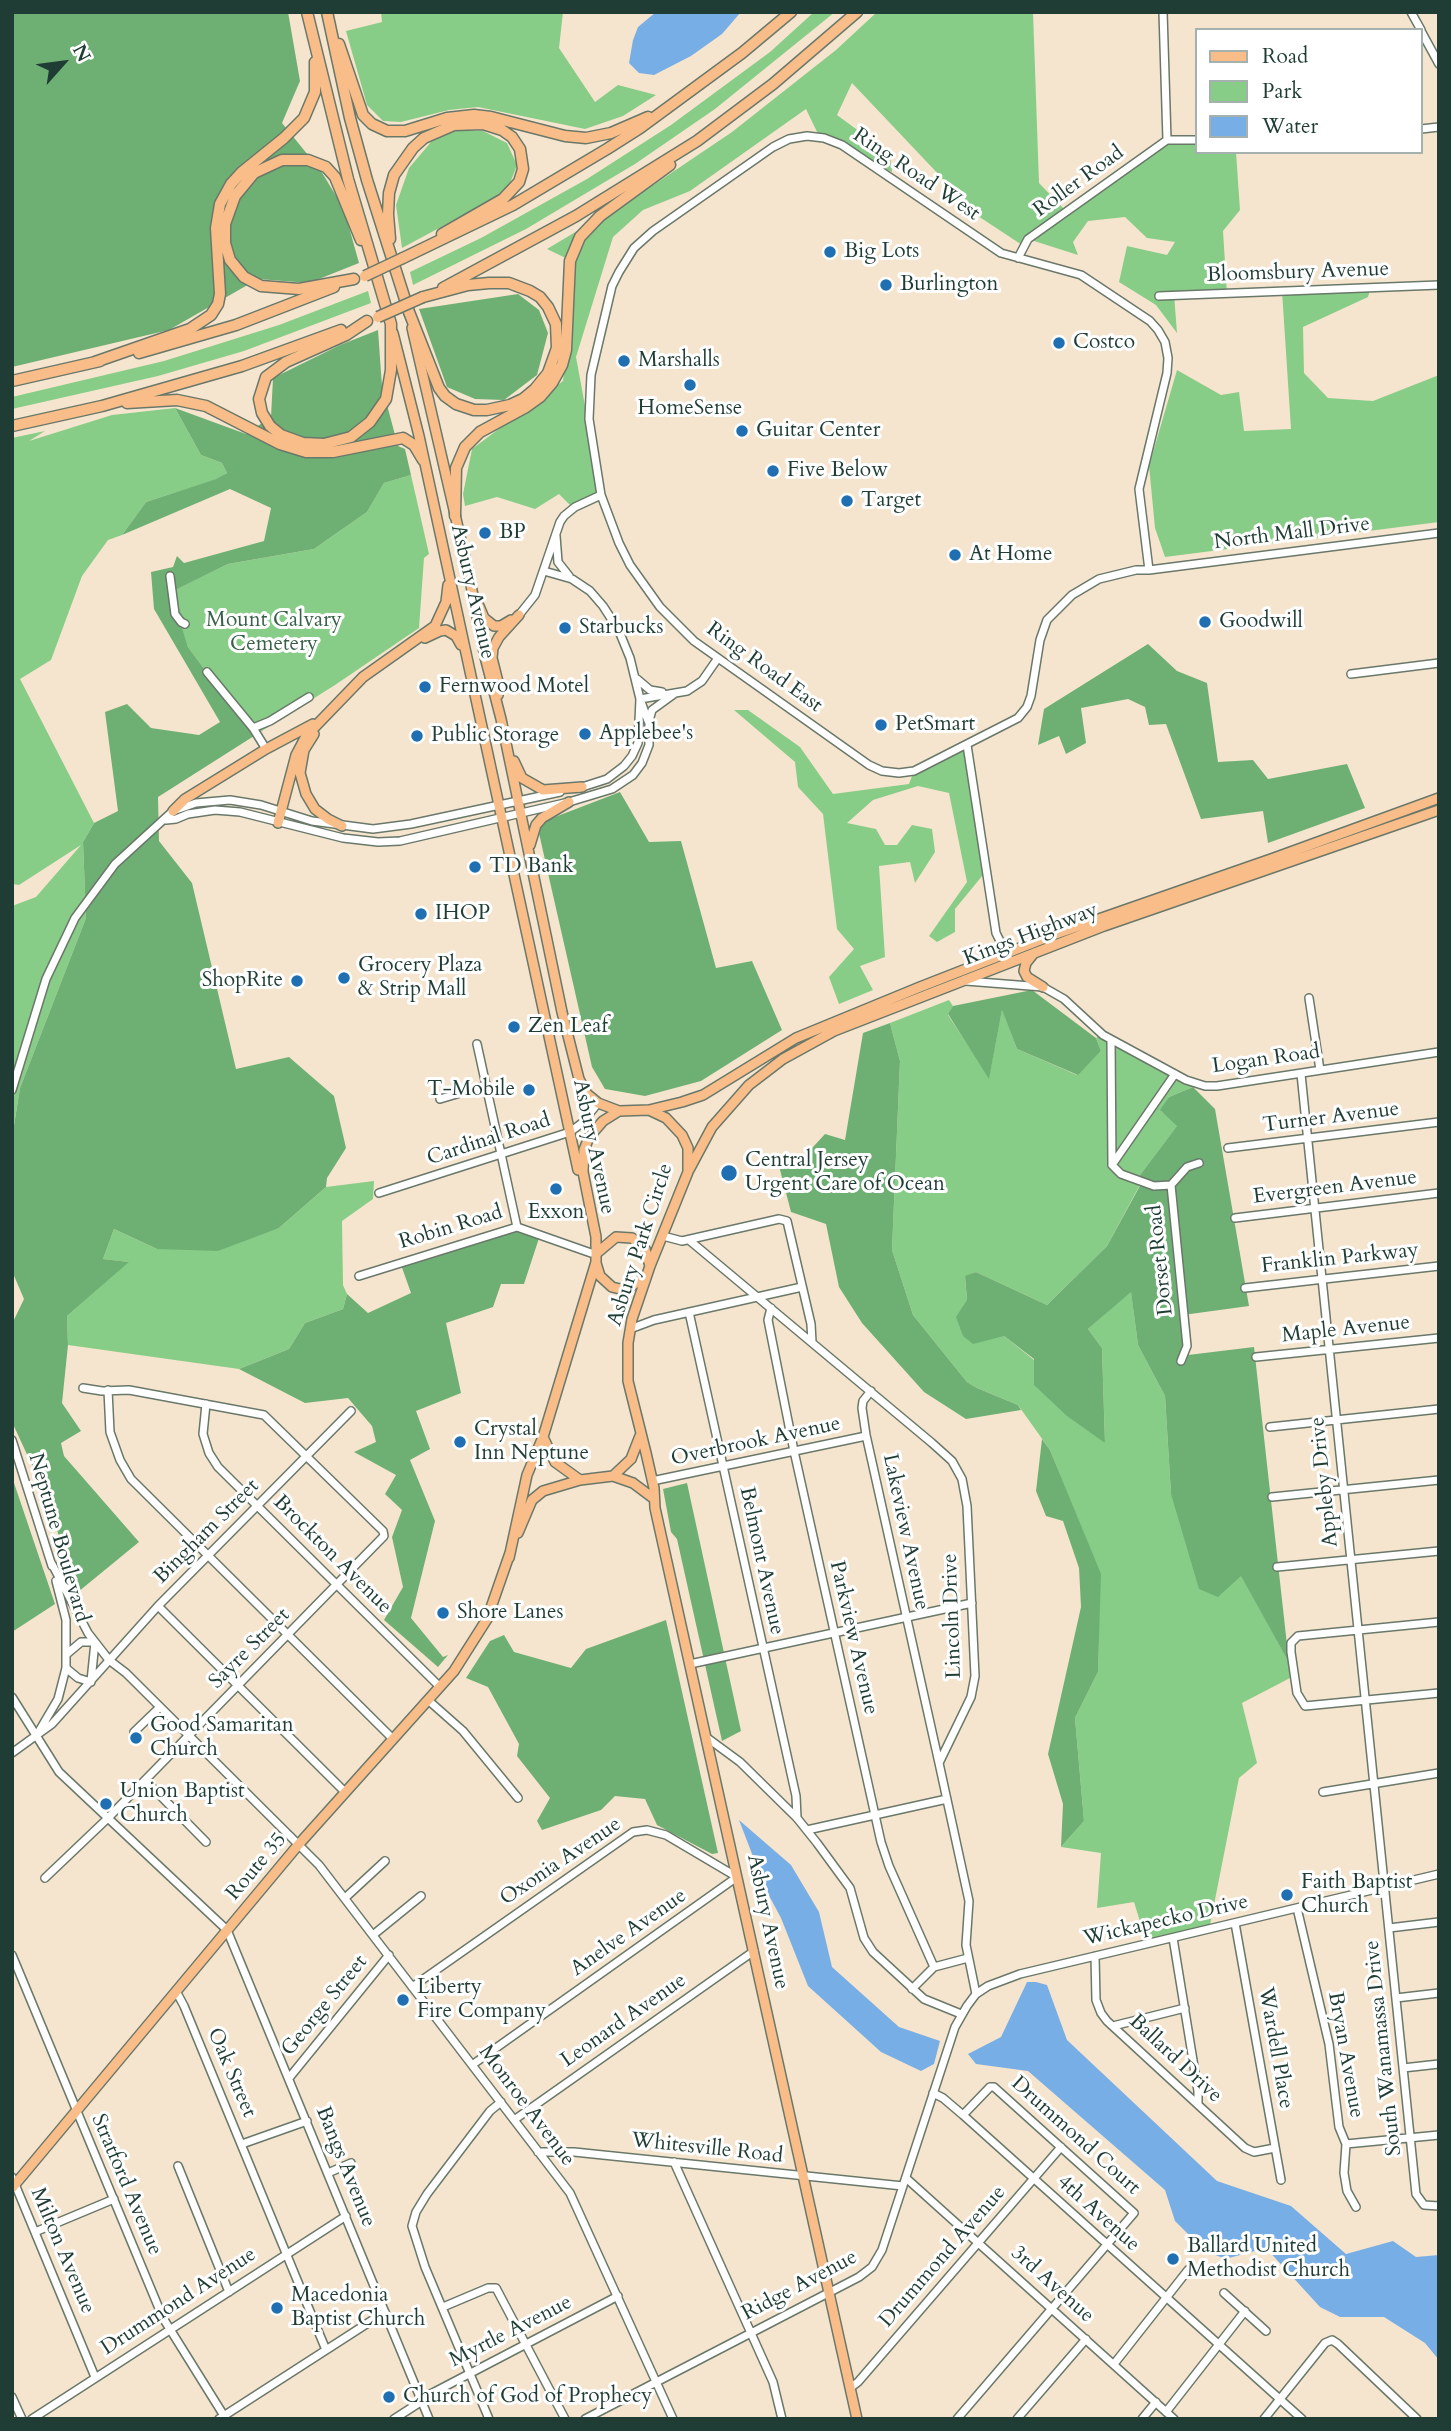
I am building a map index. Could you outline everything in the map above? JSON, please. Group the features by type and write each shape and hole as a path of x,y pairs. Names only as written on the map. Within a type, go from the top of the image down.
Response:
{"highway":[{"name":"Asbury Avenue","path":"307,12 372,262 391,324"},
{"name":"Asbury Avenue","path":"328,12 353,129 409,312"},
{"path":"328,12 361,111 372,124 381,129 405,131 447,118 474,115 565,136 586,138 611,133 661,112"},
{"path":"12,381 154,349 236,325 360,277 480,222 562,177 640,128 742,53 791,12"},
{"path":"12,426 102,406 242,366 368,321 425,297 576,216 697,141 773,84 857,12"},
{"path":"95,362 190,329 211,315 218,304 220,294 215,228 220,204 231,184 242,172 296,128 308,111 315,92 314,44"},
{"path":"391,254 389,194 394,175 413,148 438,131 461,124 490,126 512,137 520,149 523,162 522,176 516,187 503,199 420,246 408,256"},
{"path":"455,516 456,468 465,447 480,432 540,397 562,365 566,350 570,261 580,237 600,216 683,155 697,141"},
{"path":"360,277 285,290 261,286 244,277 230,260 225,232 230,203 240,187 254,173 282,160 300,159 321,164 330,170 338,182 372,262"},
{"path":"409,312 439,388 456,404 474,410 510,405 535,388 548,373 556,348 556,324 548,307 530,291 509,283 489,283 468,285 425,297"},
{"path":"368,321 346,335 286,362 266,377 260,392 260,405 264,418 275,430 303,443 324,444 351,436 370,422 386,399 390,380 391,324"},
{"path":"102,406 162,400 191,403 215,410 280,444 306,452 333,452 402,438 414,445 423,460"}],"main road":[{"name":"Asbury Avenue","path":"409,312 579,1079 587,1094 598,1103 619,1111"},
{"name":"Asbury Avenue","path":"391,324 407,385 502,818 594,1256"},
{"path":"469,575 481,614 487,622 501,626 519,615"},
{"path":"278,823 298,749 306,736 363,677 435,626 446,602 449,580"},
{"path":"497,704 499,686 492,653 499,637 519,615"},
{"path":"405,649 446,630 456,636 467,660"},
{"path":"173,811 185,799 266,749 324,718"},
{"path":"324,718 304,750 300,773 306,794 315,809 341,826"},
{"path":"508,749 522,778 532,785 551,791 582,787"},
{"name":"Kings Highway","path":"649,1110 703,1095 796,1038 1439,798"},
{"path":"529,850 536,825 542,818 569,803"},
{"name":"Kings Highway","path":"688,1172 712,1127 749,1085 783,1059 834,1031 959,982 1008,957 1037,951 1439,810"},
{"path":"1037,951 1026,963 1024,971 1027,978 1043,987"},
{"path":"619,1111 649,1110"},
{"name":"Asbury Park Circle","path":"641,1435 628,1381 630,1329 650,1266 688,1172 688,1148 682,1135 666,1118 649,1110"},
{"name":"Asbury Park Circle","path":"509,1558 522,1492 533,1457 543,1437 581,1310 594,1256 594,1222 583,1172 584,1150 596,1127 619,1111"},
{"path":"646,1277 629,1287 612,1287 600,1276 594,1256 615,1237 632,1238 645,1249 650,1266"},
{"name":"Asbury Avenue","path":"641,1435 857,2419"},
{"path":"613,1476 631,1459 641,1435"},
{"path":"543,1437 558,1466 580,1480"},
{"path":"509,1558 532,1500 543,1491 580,1480 613,1476 633,1483 653,1497"},
{"name":"Route 35","path":"13,2183 299,1844 466,1655 496,1598 509,1558"}],"street":[{"path":"1163,12 1167,140 1196,140"},
{"path":"1411,12 1420,28"},
{"path":"1423,34 1439,64"},
{"name":"Ring Road West","path":"601,495 591,440 590,384 615,278 634,248 653,230 773,147 789,139 807,136 824,138 842,145 1001,253 1081,275 1150,321 1158,330 1165,342 1167,373 1139,489 1149,570"},
{"name":"Roller Road","path":"1018,258 1028,240 1167,140"},
{"name":"Bloomsbury Avenue","path":"1159,296 1439,285"},
{"path":"519,615 535,595 560,522 571,510 601,495"},
{"name":"Ring Road East","path":"601,495 619,543 644,587 678,626 718,659 863,761 882,771 914,771 1011,723 1027,707 1042,632 1055,610 1072,595 1099,579 1119,573 1149,570"},
{"path":"556,533 558,562 561,568 590,591 619,631 649,721"},
{"name":"North Mall Drive","path":"1149,570 1439,533"},
{"path":"544,571 572,579"},
{"path":"170,576 176,614 185,624"},
{"path":"640,699 687,691 702,681 718,659"},
{"path":"1351,674 1439,663"},
{"path":"207,672 253,728 266,749"},
{"path":"635,677 650,690 674,694"},
{"path":"166,820 215,810 240,813 356,840 400,841 569,803 612,789 633,775 642,763 649,745 652,710 674,694"},
{"path":"253,728 270,721 309,697"},
{"path":"12,1090 46,979 75,918 115,864 173,811 196,803 217,800 261,806 312,821 341,826 382,828 582,787 607,779 625,766 632,756 638,743 640,699"},
{"path":"967,745 996,933 1008,957"},
{"path":"356,840 374,837 382,828"},
{"name":"Logan Road","path":"959,982 1000,982 1043,987 1064,999 1102,1035 1194,1084 1213,1086 1439,1052"},
{"path":"1309,998 1320,1070"},
{"path":"1111,1040 1112,1165"},
{"path":"477,1044 517,1227"},
{"name":"Appleby Drive","path":"1301,1073 1385,1887"},
{"path":"1112,1165 1175,1074"},
{"path":"440,1099 487,1085"},
{"name":"Cardinal Road","path":"379,1193 570,1132 582,1123 598,1103"},
{"name":"Turner Avenue","path":"1228,1148 1439,1122"},
{"path":"1171,1185 1187,1167 1199,1163"},
{"name":"Dorset Road","path":"1112,1165 1121,1174 1142,1182 1154,1186 1171,1185 1187,1346 1181,1361"},
{"name":"Evergreen Avenue","path":"1235,1217 1439,1194"},
{"path":"663,1236 682,1241 779,1219 787,1221 811,1324 812,1342"},
{"name":"Robin Road","path":"359,1276 517,1227 594,1256"},
{"path":"689,1240 757,1297"},
{"name":"Franklin Parkway","path":"1245,1288 1439,1266"},
{"path":"630,1329 654,1320 802,1287"},
{"name":"Lincoln Drive","path":"757,1297 940,1450 952,1461 959,1473 967,1506 975,1666 973,1687 951,1742 939,1763"},
{"path":"636,1308 644,1318 654,1320"},
{"name":"Parkview Avenue","path":"771,1308 768,1320 794,1451 875,1815 889,1866 934,1967"},
{"name":"Belmont Avenue","path":"689,1312 796,1796 797,1818"},
{"name":"Maple Avenue","path":"1256,1357 1439,1338"},
{"path":"83,1388 129,1391 264,1415 307,1456"},
{"path":"108,1390 110,1432 124,1468 140,1489 393,1739"},
{"name":"Lakeview Avenue","path":"871,1391 863,1401 862,1408 866,1436 939,1763"},
{"name":"Brockton Avenue","path":"206,1404 203,1427 209,1453 218,1467 440,1686"},
{"path":"1270,1427 1439,1409"},
{"name":"Bingham Street","path":"36,1737 52,1724 158,1606 351,1411"},
{"name":"Overbrook Avenue","path":"652,1481 866,1436"},
{"name":"Neptune Boulevard","path":"12,1440 52,1564 66,1620 68,1653 58,1699 36,1737 12,1752"},
{"name":"Sayre Street","path":"45,1878 108,1818 383,1539 383,1531 307,1456"},
{"path":"1272,1497 1439,1480"},
{"path":"1277,1567 1439,1551"},
{"name":"Monroe Avenue","path":"52,1564 95,1642 109,1660 319,1865 575,2201 673,2419"},
{"path":"690,1664 972,1602"},
{"path":"158,1606 345,1792"},
{"path":"1439,1622 1298,1636 1291,1643 1297,1693 1305,1706 1439,1693"},
{"path":"66,1668 78,1678 91,1682 95,1642 80,1642 68,1653"},
{"path":"12,1697 59,1772 226,1930"},
{"path":"428,1700 463,1731 518,1798"},
{"path":"134,1732 160,1707"},
{"path":"706,1737 740,1762 807,1830 850,1888 868,1945 912,1989 933,2004 961,2014"},
{"path":"939,1763 969,1901 966,1938 976,1994"},
{"path":"1323,1792 1439,1773"},
{"path":"145,1780 206,1842"},
{"path":"807,1830 947,1799"},
{"name":"Oxonia Avenue","path":"412,1987 633,1832 647,1830 666,1835 737,1877"},
{"path":"345,1898 385,1861"},
{"name":"Wickapecko Drive","path":"944,2058 961,2014 976,1994 1010,1976 1439,1874"},
{"name":"Anelve Avenue","path":"472,2066 737,1877"},
{"name":"South Wanamassa Drive","path":"1385,1887 1416,2194 1426,2206 1439,2206"},
{"path":"373,1935 421,1896"},
{"name":"Bryan Avenue","path":"1297,1908 1329,2044 1339,2127 1346,2144 1344,2173 1347,2191 1356,2207"},
{"path":"1389,1928 1439,1922"},
{"name":"Wardell Place","path":"1235,1923 1280,2180"},
{"name":"Bangs Avenue","path":"226,1930 429,2419"},
{"path":"1173,1938 1198,2104"},
{"name":"Leonard Avenue","path":"514,2120 754,1951"},
{"name":"Stratford Avenue","path":"12,1955 16,1976 76,2110 163,2318 223,2418"},
{"name":"George Street","path":"289,2078 388,1955"},
{"name":"Ballard Drive","path":"1095,1956 1097,2006 1113,2026 1247,2150 1254,2152 1275,2148"},
{"path":"912,1989 934,1967 968,1958"},
{"name":"Oak Street","path":"176,1991 242,2144 307,2121"},
{"path":"1396,1998 1439,1993"},
{"path":"1113,2026 1185,2008"},
{"name":"Ridge Avenue","path":"585,2419 859,2277 876,2262 905,2182 944,2058"},
{"path":"1403,2068 1439,2064"},
{"name":"Drummond Court","path":"963,2115 990,2087 994,2087 1061,2147 1134,2213 1107,2245"},
{"name":"4th Avenue","path":"933,2092 963,2115 1302,2419"},
{"path":"489,2419 413,2234 413,2220 427,2194 490,2111 500,2102"},
{"path":"1346,2144 1439,2135"},
{"path":"242,2144 326,2350"},
{"name":"Drummond Avenue","path":"850,2388 1061,2147"},
{"name":"Whitesville Road","path":"538,2152 574,2152 804,2176 905,2182"},
{"path":"674,2162 774,2382 782,2419"},
{"path":"328,2172 351,2163"},
{"path":"178,2166 229,2292"},
{"name":"3rd Avenue","path":"905,2182 978,2243 1174,2419"},
{"name":"Milton Avenue","path":"13,2183 96,2377"},
{"path":"35,2232 114,2199"},
{"name":"Drummond Avenue","path":"32,2419 346,2216"},
{"path":"957,2419 1107,2245"},
{"path":"1114,2364 1188,2270"},
{"path":"443,2307 493,2286 565,2419"},
{"path":"1224,2293 1266,2331"},
{"name":"Myrtle Avenue","path":"394,2419 421,2400 470,2373 618,2296"},
{"path":"1166,2412 1245,2311"},
{"path":"223,2418 385,2312"},
{"path":"1017,2419 1086,2339"},
{"path":"1264,2419 1325,2343 1332,2340 1417,2419"},
{"path":"12,2397 22,2419"},
{"path":"1142,2419 1156,2402"}],"green space":[{"path":"12,12 288,12 300,81 282,123 321,171 344,209 359,263 309,283 258,279 169,330 12,367"},
{"path":"381,12 563,12 559,48 595,102 618,85 656,95 623,116 585,129 478,107 449,110 401,122 383,121 367,105 346,31 382,22"},
{"path":"814,12 835,12 715,109 635,164 526,229 413,285 410,272 481,238 587,179 671,125 770,52"},
{"path":"877,12 1033,12 1039,183 1066,211 1163,145 1196,142 1196,154 1236,154 1240,210 1223,231 1227,294 1174,294 1177,333 1156,305 1119,282 1127,246 1167,255 1175,242 1147,238 1125,217 1088,221 1073,242 1078,255 1031,240 1022,245 978,216 852,83 837,115 890,154 892,172 818,134 806,109 690,191 643,210 613,237 576,357 602,498 573,508 559,494 535,509 497,497 465,506 463,494 472,449 563,381 576,263 547,249 649,188 732,132 836,50"},
{"path":"456,131 483,131 507,143 517,165 509,186 491,200 402,248 396,205 409,168 431,142"},
{"path":"1371,287 1368,297 1303,327 1304,373 1328,398 1373,401 1439,375 1439,522 1165,557 1155,528 1149,466 1177,370 1221,395 1239,392 1244,431 1291,429 1282,291"},
{"path":"368,291 371,303 244,351 158,376 12,409 12,397 164,361 279,325"},
{"path":"518,294 539,310 548,333 537,375 504,400 475,399 447,387 419,309"},
{"path":"378,330 382,386 398,446 405,449 411,475 384,483 367,512 314,549 228,564 171,592 188,647 254,736 158,797 159,841 192,883 236,1069 289,1057 334,1096 346,1148 327,1178 326,1187 279,1228 218,1251 157,1249 114,1229 103,1259 129,1262 67,1316 68,1345 62,1403 81,1431 61,1443 64,1456 139,1542 78,1592 43,1489 12,1422 12,1324 24,1299 12,1271 12,1138 20,1088 86,918 83,842 94,823 118,811 105,712 127,704 151,728 199,735 220,722 154,609 151,572 173,567 177,556 184,563 264,541 271,508 230,489 122,535 146,502 227,473 222,463 201,455 175,408 246,434 271,417 273,378 340,345"},
{"path":"175,408 201,455 222,463 227,473 217,479 146,502 122,535 108,540 82,576 51,660 20,679 94,823 83,842 86,918 20,1088 12,1138 12,906 36,897 81,845 19,885 12,884 12,438 45,431 29,441 112,415"},
{"name":"Mount Calvary Cemetery","path":"411,475 429,554 424,558 419,628 254,736 188,647 170,592 228,564 314,549 367,512 384,483"},
{"path":"1148,644 1177,671 1207,683 1218,762 1253,760 1268,779 1347,764 1365,808 1268,843 1263,811 1201,819 1166,724 1149,725 1145,707 1128,699 1081,708 1086,743 1066,754 1059,736 1038,745 1044,709"},
{"path":"734,710 748,710 800,747 833,794 909,784 915,768 968,743 987,870 955,909 955,932 937,942 929,936 967,882 949,793 918,786 873,800 847,823 876,829 885,845 897,845 912,825 932,829 935,852 915,883 910,862 879,866 885,957 860,966 873,990 839,1004 829,977 854,949 837,929 823,814 798,787 795,762"},
{"path":"620,792 649,842 681,841 716,968 752,961 782,1030 701,1081 645,1096 605,1089 592,1067 538,829 542,822"},
{"path":"1032,990 1096,1038 1101,1051 1078,1075 1017,1049 1002,1010 989,1079 948,1014 953,1006"},
{"path":"949,1000 953,1006 948,1015 989,1077 1002,1009 1017,1049 1077,1075 1101,1051 1096,1038 1101,1034 1193,1087 1169,1097 1161,1111 1178,1125 1140,1175 1142,1181 1107,1246 1047,1305 976,1272 965,1277 967,1300 1004,1336 1034,1360 1035,1385 1105,1443 1102,1348 1088,1329 1131,1291 1138,1345 1165,1396 1171,1494 1241,1575 1289,1663 1290,1678 1242,1703 1257,1763 1239,1778 1209,1930 1147,1944 1134,1902 1097,1908 1101,1853 1061,1847 1084,1821 1075,1718 1098,1672 1100,1574 1050,1450 1018,1405 967,1382 913,1315 892,1250 900,1061 890,1023"},
{"path":"890,1023 900,1061 892,1250 913,1315 967,1382 1018,1405 1021,1410 966,1419 924,1392 862,1323 839,1287 826,1224 791,1212 778,1162 802,1159 825,1134 845,1140 863,1033"},
{"path":"1193,1087 1215,1109 1249,1306 1183,1315 1188,1355 1254,1347 1289,1663 1241,1576 1218,1597 1199,1589 1171,1494 1165,1396 1138,1345 1131,1292 1088,1329 1102,1348 1105,1443 1067,1416 1034,1385 1034,1359 1004,1336 973,1344 963,1336 956,1317 967,1300 965,1276 976,1272 1047,1305 1107,1246 1142,1182 1140,1175 1177,1126 1160,1110 1169,1097"},
{"path":"374,1181 373,1199 342,1221 343,1285 347,1294 343,1309 305,1323 289,1349 239,1369 68,1345 67,1316 128,1262 103,1259 114,1229 157,1249 279,1228 326,1187"},
{"path":"515,1223 541,1232 524,1284 501,1284 493,1307 446,1323 461,1393 416,1411 430,1449 410,1460 435,1521 411,1618 443,1657 448,1655 438,1667 384,1620 403,1587 392,1537 402,1510 385,1494 396,1475 354,1452 376,1442 372,1426 348,1398 305,1403 239,1369 289,1349 305,1323 343,1309 347,1294 368,1313 411,1293 400,1262"},
{"path":"1042,1439 1050,1450 1101,1574 1098,1672 1075,1718 1084,1821 1061,1847 1063,1804 1048,1754 1081,1607 1079,1568 1063,1521 1046,1516 1036,1491"},
{"path":"12,1477 55,1604 12,1632"},
{"path":"687,1483 741,1731 722,1741 677,1539 671,1532 663,1489"},
{"path":"666,1620 718,1853 712,1854 657,1825 645,1799 615,1796 601,1810 542,1830 537,1821 550,1798 517,1756 519,1744 488,1687 466,1678 490,1641 504,1635 514,1652 571,1668 586,1649"}],"water":[{"path":"656,12 741,12 722,34 691,56 654,75 639,73 629,63 633,40 638,27"},
{"path":"739,1820 791,1865 819,1912 832,1967 899,2027 940,2041 934,2064 921,2071 881,2052 808,1986"},
{"path":"1027,1982 1047,1985 1067,2040 1217,2181 1291,2206 1346,2254 1393,2241 1416,2257 1439,2255 1439,2360 1425,2343 1384,2317 1340,2317 1320,2307 1266,2248 1225,2259 1204,2250 1175,2221 1165,2190 1028,2071 976,2064 968,2054 1001,2037"}],"place":[{"name":"Big Lots","path":"830,252"},
{"name":"Burlington","path":"886,285"},
{"name":"Costco","path":"1059,343"},
{"name":"Marshalls","path":"624,361"},
{"name":"HomeSense","path":"690,385"},
{"name":"Guitar Center","path":"742,431"},
{"name":"Five Below","path":"773,471"},
{"name":"Target","path":"847,501"},
{"name":"BP","path":"485,533"},
{"name":"At Home","path":"955,555"},
{"name":"Goodwill","path":"1205,622"},
{"name":"Starbucks","path":"565,628"},
{"name":"Fernwood Motel","path":"425,687"},
{"name":"PetSmart","path":"881,725"},
{"name":"Applebee's","path":"585,734"},
{"name":"Public Storage","path":"417,736"},
{"name":"TD Bank","path":"475,867"},
{"name":"IHOP","path":"421,914"},
{"name":"Grocery Plaza & Strip Mall","path":"344,978"},
{"name":"ShopRite","path":"297,981"},
{"name":"Zen Leaf","path":"514,1027"},
{"name":"T-Mobile","path":"529,1090"},
{"name":"Central Jersey Urgent Care of Ocean","path":"729,1173"},
{"name":"Exxon","path":"556,1189"},
{"name":"Crystal Inn Neptune","path":"460,1442"},
{"name":"Shore Lanes","path":"443,1613"},
{"name":"Good Samaritan Church","path":"136,1738"},
{"name":"Union Baptist Church","path":"106,1804"},
{"name":"Faith Baptist Church","path":"1287,1895"},
{"name":"Liberty Fire Company","path":"403,2000"},
{"name":"Ballard United Methodist Church","path":"1173,2259"},
{"name":"Macedonia Baptist Church","path":"277,2308"},
{"name":"Church of God of Prophecy","path":"389,2397"}]}
